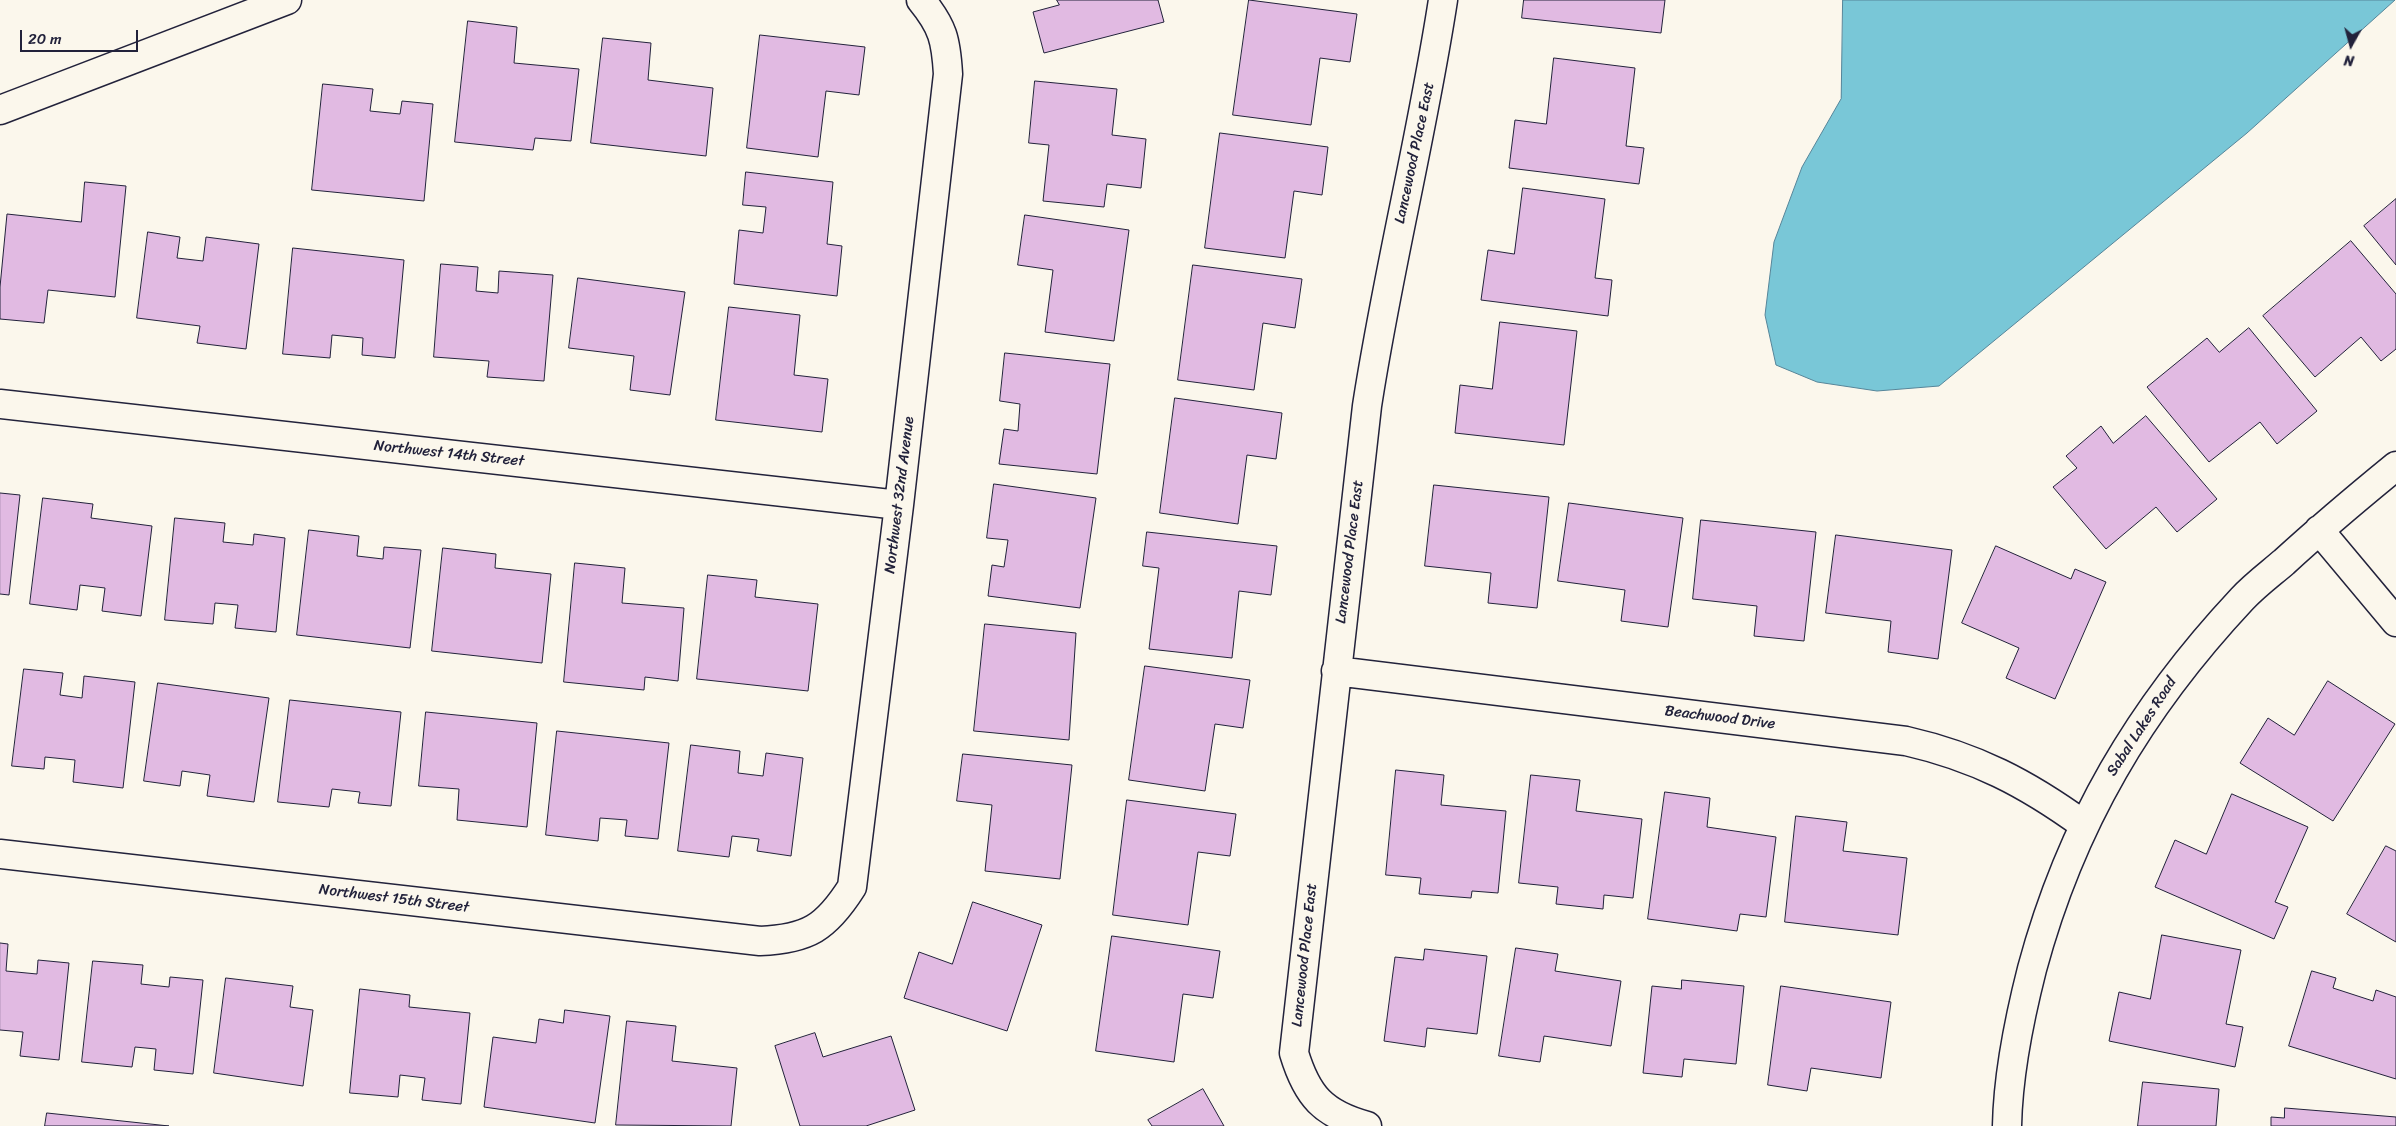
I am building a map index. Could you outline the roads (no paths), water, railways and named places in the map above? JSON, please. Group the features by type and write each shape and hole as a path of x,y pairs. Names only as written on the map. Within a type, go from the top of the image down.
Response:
{"street":[{"path":"0,110 287,0"},
{"name":"Lancewood Place East","path":"1366,1126 1343,1119 1320,1103 1302,1080 1294,1053 1367,406 1382,311 1429,92 1443,0"},
{"name":"Northwest 32nd Avenue","path":"788,940 815,930 837,911 852,887 899,505 948,74 946,45 928,9"},
{"name":"Northwest 14th Street","path":"0,404 899,505"},
{"name":"Sabal Lakes Road","path":"2007,1126 2021,1011 2046,917 2084,825 2124,750 2179,670 2244,597 2319,530 2396,466"},
{"path":"2319,530 2396,622"},
{"name":"Beachwood Drive","path":"1336,671 1906,741 1936,748 1994,768 2047,798 2084,825"},
{"name":"Northwest 15th Street","path":"0,854 760,941 788,940"}],"water":[{"path":"1843,0 2395,0 2247,133 1939,386 1877,391 1817,382 1776,365 1765,315 1774,242 1802,167 1841,99"}]}
